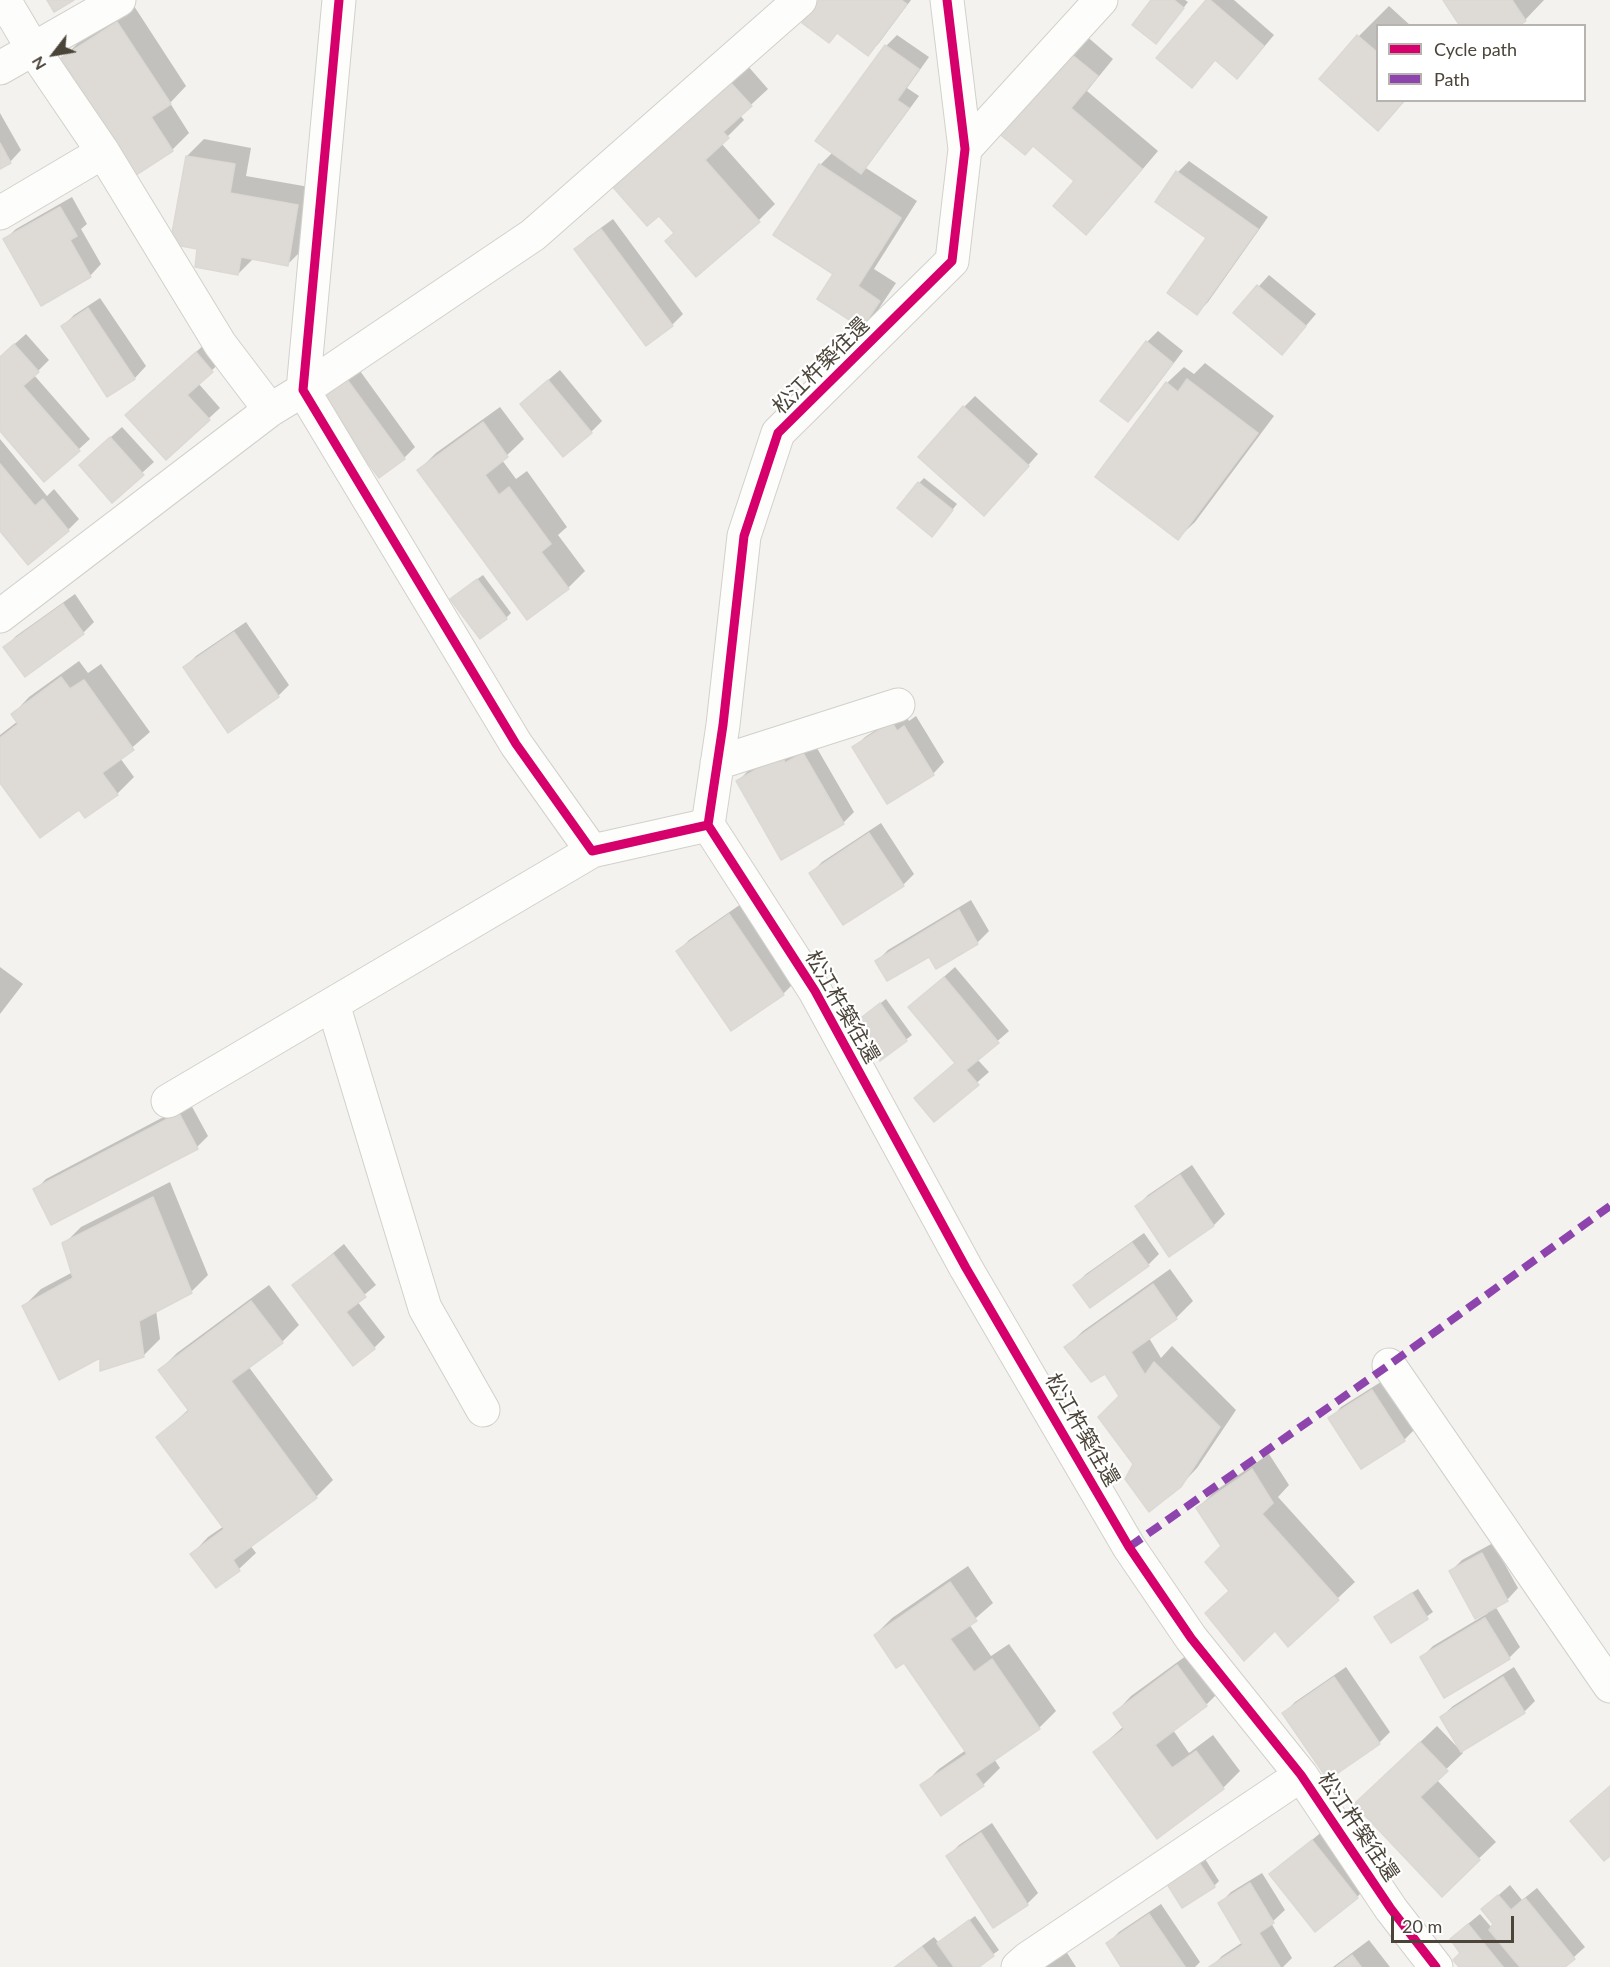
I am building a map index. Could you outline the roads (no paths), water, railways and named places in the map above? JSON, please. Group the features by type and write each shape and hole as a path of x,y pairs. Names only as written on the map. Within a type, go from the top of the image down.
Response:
{"street":[{"path":"4,0 33,49 103,152 220,344 270,410"},
{"path":"0,68 119,0"},
{"path":"339,0 303,390 516,744 592,851"},
{"path":"0,616 270,410 533,235 800,0"},
{"name":"松江杵築往還","path":"947,0 964,149 952,261 778,434 744,536 708,825 814,991 966,1268 1129,1547 1191,1638 1301,1775 1391,1909 1436,1967"},
{"path":"964,149 1101,0"},
{"path":"0,213 103,152"},
{"path":"717,763 898,705"},
{"path":"168,1101 592,851 708,825"},
{"path":"333,1004 425,1308 483,1410"},
{"path":"1389,1365 1610,1686"},
{"path":"1018,1967 1301,1775"}]}
